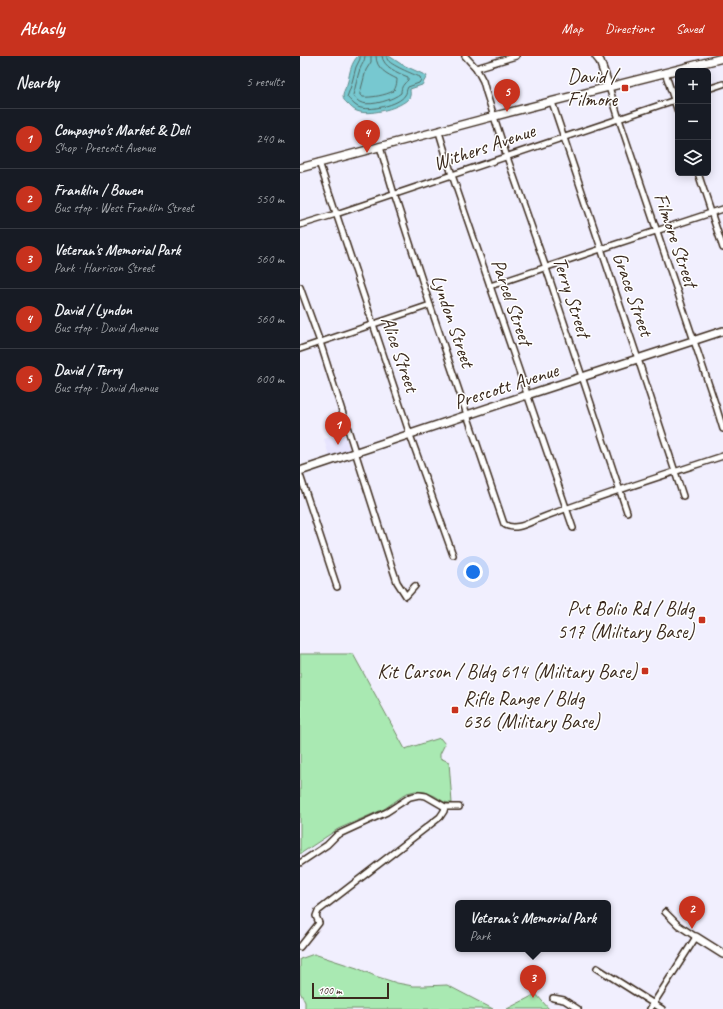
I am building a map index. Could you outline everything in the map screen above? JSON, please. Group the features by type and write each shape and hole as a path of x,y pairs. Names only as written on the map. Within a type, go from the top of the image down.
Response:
{"street":[{"name":"Terry Street","path":"465,56 476,68 495,116 507,157 546,268 627,512"},
{"path":"476,68 516,56"},
{"path":"300,168 495,116 723,58"},
{"name":"Filmore Street","path":"598,59 609,87 723,429"},
{"path":"665,72 675,97"},
{"path":"711,88 723,84"},
{"name":"Withers Avenue","path":"300,225 675,100"},
{"name":"Grace Street","path":"552,102 683,496"},
{"name":"Parcel Street","path":"439,132 452,175 573,528"},
{"name":"Lyndon Street","path":"380,146 430,305 504,524 507,526 520,526 566,508"},
{"name":"Alice Street","path":"319,162 410,435 453,555"},
{"path":"699,176 723,248"},
{"path":"490,286 723,209"},
{"path":"300,287 320,342 397,582 406,596 415,586"},
{"path":"300,349 430,305"},
{"name":"Prescott Avenue","path":"300,471 723,331"},
{"path":"566,508 723,456"},
{"path":"300,475 337,587"},
{"path":"300,863 327,845 337,835 387,812 410,797 419,795 426,796 445,807 459,807"},
{"path":"300,947 319,923 316,916 318,911 440,817 445,807"},
{"path":"665,912 670,919 678,925 723,954"},
{"path":"650,1009 696,937"},
{"path":"597,968 662,1009"},
{"path":"553,998 564,1000 578,1009"}],"shaded area":[{"path":"344,433 350,452 330,459 324,439"}],"green space":[{"path":"300,654 353,654 405,749 440,738 445,744 440,754 440,758 449,762 452,803 444,802 425,792 415,791 407,793 384,809 338,829 300,854"},
{"path":"314,954 397,983 413,986 447,985 493,1009 305,1009 305,1002 300,992 300,959"},
{"path":"536,994 549,1009 507,1009"}],"water":[{"path":"358,56 389,56 401,64 427,76 422,85 410,89 409,98 400,105 378,112 365,113 358,111 353,109 345,101 343,96 352,65"}],"place":[{"name":"David / Filmore","path":"625,88"},
{"name":"David / Terry","path":"507,112"},
{"name":"David / Lyndon","path":"367,153"},
{"name":"Compagno's Market & Deli","path":"338,445"},
{"name":"Pvt Bolio Rd / Bldg 517 (Military Base)","path":"702,620"},
{"name":"Kit Carson / Bldg 614 (Military Base)","path":"645,671"},
{"name":"Rifle Range / Bldg 636 (Military Base)","path":"455,710"},
{"name":"Franklin / Bowen","path":"692,929"},
{"name":"Veteran's Memorial Park","path":"533,998"}]}
